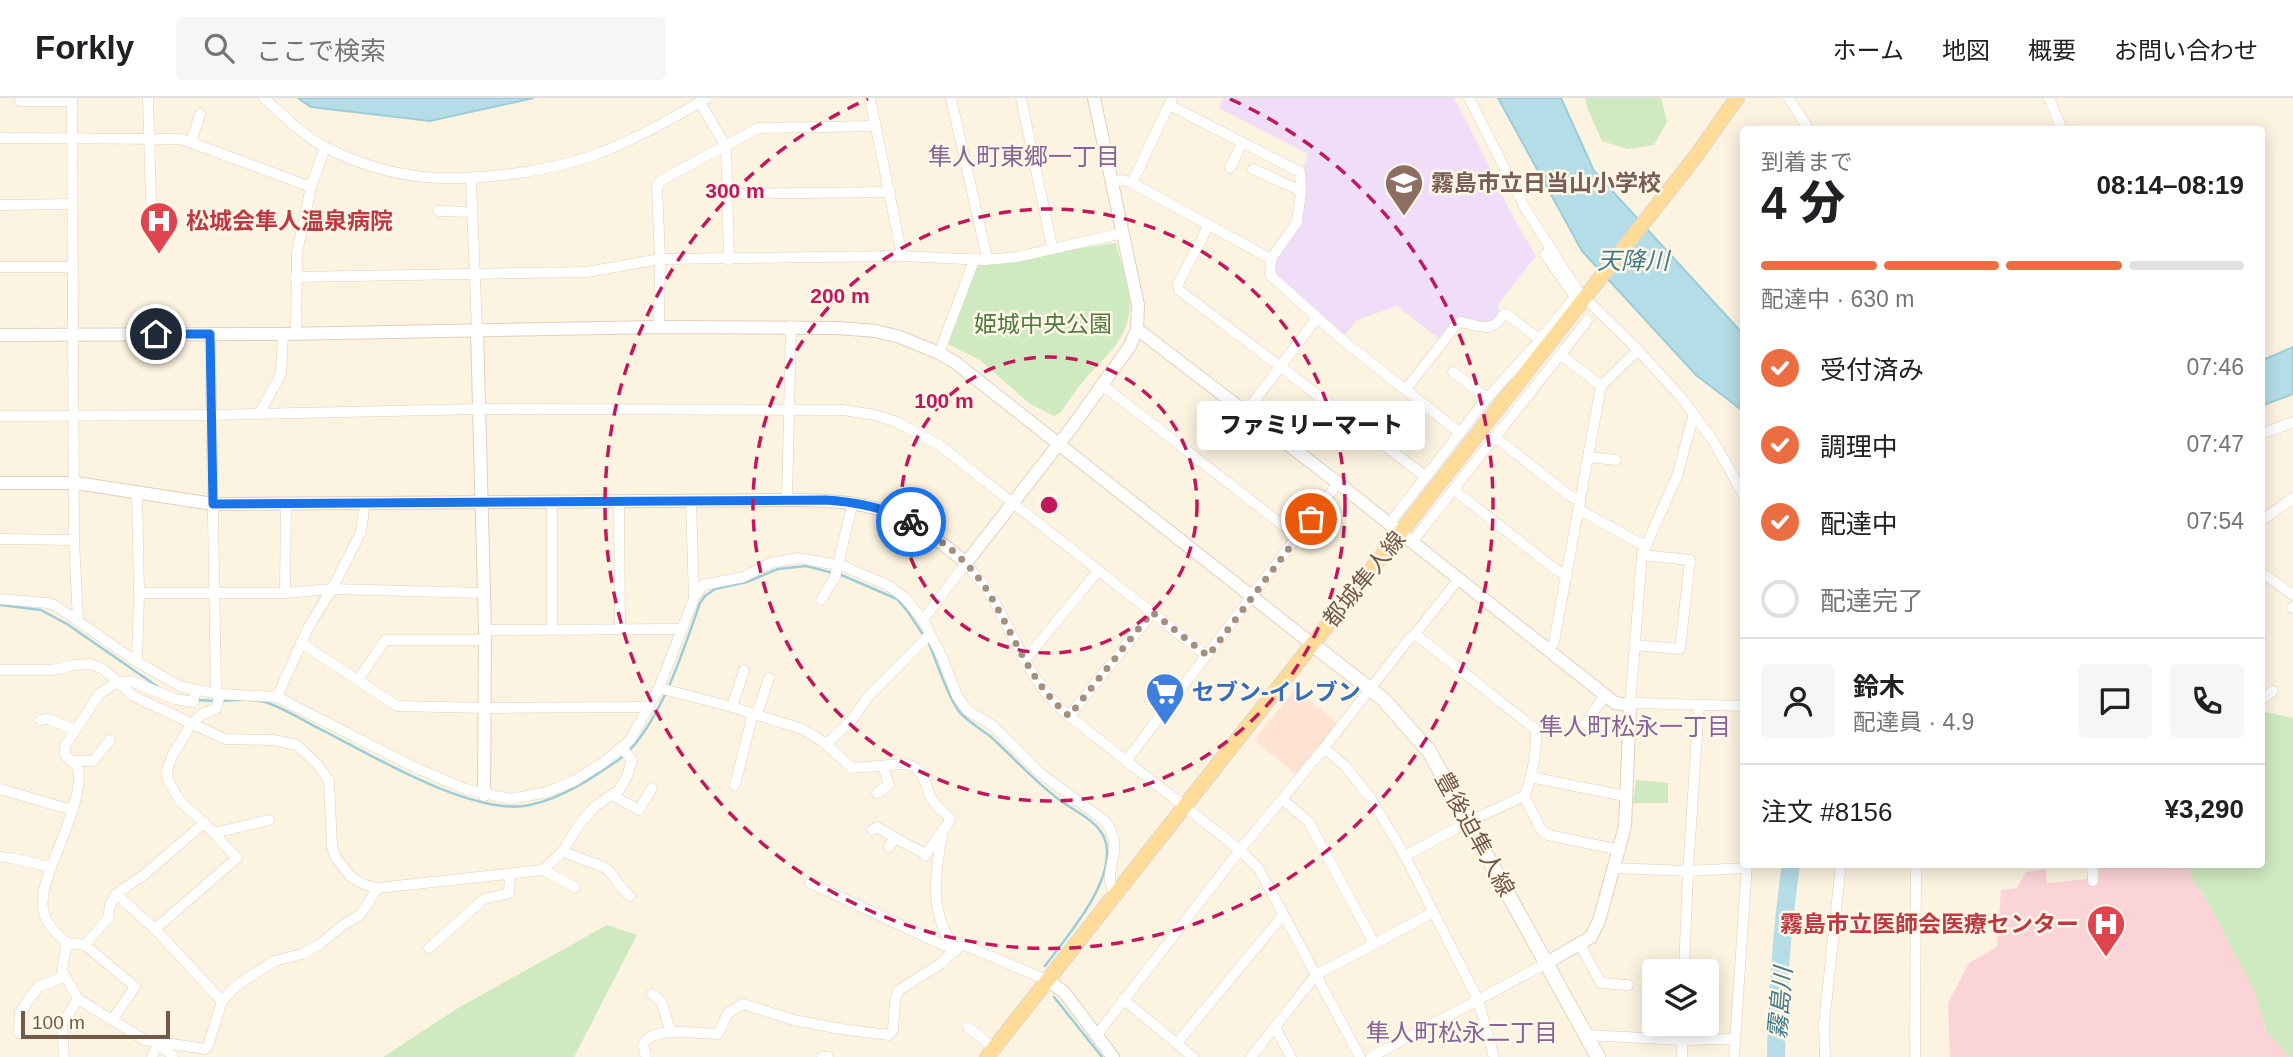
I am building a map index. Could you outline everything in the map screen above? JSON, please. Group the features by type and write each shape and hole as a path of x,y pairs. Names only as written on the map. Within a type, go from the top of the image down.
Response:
{"main road":[{"name":"都城隼人線","path":"990,1052 1312,644 1407,538 1737,98"},
{"name":"豊後迫隼人線","path":"1312,644 1383,699 1429,751 1598,1057"}],"street":[{"path":"148,98 151,201"},
{"path":"264,98 325,147 399,174 471,179 560,165 594,155 649,131 704,100 726,147 729,260"},
{"path":"870,98 902,256"},
{"path":"951,98 987,258 980,259"},
{"path":"1021,98 1052,247"},
{"path":"923,620 1130,346 1138,329 1138,305 1094,98"},
{"path":"1469,98 1525,208 1551,249 1587,295 1694,414 1727,463 1740,488"},
{"path":"1789,98 1806,126"},
{"path":"2049,98 2060,126"},
{"path":"20,101 72,99 76,483 74,540 78,620"},
{"path":"1132,183 1171,102 1242,143 1300,172 1301,191 1297,222 1271,258 1270,275 1317,318 1460,433"},
{"path":"191,142 200,114"},
{"path":"659,327 657,187 660,181 758,128 876,126"},
{"path":"0,138 181,139 312,187"},
{"path":"1230,168 1242,143"},
{"path":"259,414 281,374 289,334 297,252 312,187 325,147"},
{"path":"1253,169 1301,191"},
{"path":"471,179 476,272 485,635 485,795"},
{"path":"1112,181 1132,183 1271,258"},
{"path":"727,194 890,192"},
{"path":"0,205 73,204"},
{"path":"438,211 472,212"},
{"path":"1209,225 1178,284 1179,290 1426,477"},
{"path":"295,277 587,272 660,259 902,256 980,259 1017,257 1123,233"},
{"path":"1389,524 1487,398 1575,297 1545,254 1551,249"},
{"path":"939,353 980,259"},
{"path":"0,267 74,267"},
{"path":"1406,389 1457,324 1491,327 1497,324 1504,314 1540,340"},
{"path":"1247,412 1317,318"},
{"path":"1407,538 1454,490 1587,321"},
{"path":"787,500 791,326"},
{"path":"0,335 289,334 791,326 876,331 900,337 939,353 1058,443 1312,644"},
{"path":"1138,329 1338,483 1615,703 1740,706"},
{"path":"155,929 237,858 180,801 168,780 167,770 173,754 191,725 218,698 210,334"},
{"path":"1549,650 1554,642 1601,387 1638,350"},
{"path":"1560,355 1601,387"},
{"path":"1452,372 1487,398"},
{"path":"1101,384 1298,537"},
{"path":"0,416 478,409 790,409 843,410 875,415 894,421 938,444 1208,656"},
{"path":"1371,1057 1591,937 1599,921 1625,826 1630,705 1643,551 1677,476 1694,414"},
{"path":"2265,432 2293,422"},
{"path":"1495,437 1579,505 1643,551 1690,560 1680,649 1634,645"},
{"path":"1589,457 1616,460"},
{"path":"0,483 76,483 213,504 787,500 853,502 905,518 937,538 966,563 989,593 1023,659 1046,694 1069,716 1240,850 1259,869 1360,1057"},
{"path":"1126,761 1338,483"},
{"path":"1454,490 1555,569 1567,575"},
{"path":"137,492 137,662"},
{"path":"2265,518 2293,498"},
{"path":"691,501 694,598"},
{"path":"277,697 301,643 361,532 365,502"},
{"path":"552,502 552,629"},
{"path":"619,502 620,629"},
{"path":"821,600 836,570 853,502"},
{"path":"285,593 286,503"},
{"path":"0,539 74,540"},
{"path":"112,1020 135,988 85,945 67,943 47,925 42,912 43,894 72,810 78,771 64,750 100,693 118,682 131,681 174,699 194,695 218,698 277,697 412,766 465,789 511,799 547,792 582,778 625,752 649,707 663,689 694,598 701,588 708,583 743,577 783,560 799,558 877,580 899,592 923,620 927,637 967,710 993,726 1040,773 1095,812 1112,830 1115,842 1110,880 1115,893"},
{"path":"1023,659 1098,571"},
{"path":"2265,575 2293,595"},
{"path":"1096,1036 1240,850 1458,580"},
{"path":"2280,586 2293,585"},
{"path":"139,593 285,593 332,589 484,593"},
{"path":"0,599 48,603 78,620 137,662 194,695"},
{"path":"1069,716 1152,612"},
{"path":"358,680 385,640 552,629 683,629"},
{"path":"1415,634 1535,729 1537,736 1524,796 1542,831 1548,835 1620,850"},
{"path":"826,744 851,721 868,697 927,637"},
{"path":"301,643 397,706 649,707"},
{"path":"0,670 52,670 91,664 103,669 133,696 225,739 273,740 297,745 318,765 328,782 335,858 351,877 365,885 378,888 543,870 575,887"},
{"path":"732,707 744,670"},
{"path":"735,785 755,714 769,678"},
{"path":"663,689 802,729 826,744 852,768 910,764 918,768 934,802 950,818 948,826 925,855 892,843 877,827 872,830"},
{"path":"2265,697 2273,691"},
{"path":"1585,724 1605,695"},
{"path":"1684,959 1699,705"},
{"path":"40,720 51,720 75,730"},
{"path":"72,761 93,761 110,740"},
{"path":"1324,748 1345,766 1370,797 1405,856 1478,1000 1494,1057"},
{"path":"543,870 563,851 593,808 612,795 627,776 632,760 625,752"},
{"path":"877,793 889,785 883,766"},
{"path":"1530,777 1625,796"},
{"path":"612,795 639,810 652,788"},
{"path":"0,789 72,810"},
{"path":"1405,856 1524,796"},
{"path":"1283,800 1308,821 1374,943"},
{"path":"214,833 269,820"},
{"path":"85,945 108,918 110,905 116,894 145,874 204,823"},
{"path":"943,830 935,900 942,929 956,951"},
{"path":"563,851 575,859 606,868 621,890 630,896"},
{"path":"0,858 51,867"},
{"path":"1614,868 1688,872 1740,867"},
{"path":"1734,1057 1747,868"},
{"path":"1825,1057 1824,1024 1841,868"},
{"path":"1915,1057 1916,868"},
{"path":"2092,868 2093,881"},
{"path":"429,948 484,899 509,893 510,874"},
{"path":"810,883 956,951"},
{"path":"67,943 62,970 78,999 140,1038 205,1049 222,1000 236,986 268,963 302,954 319,945 360,915 378,888"},
{"path":"116,894 155,929 222,1000"},
{"path":"1251,1057 1316,975 1432,913"},
{"path":"1177,1043 1283,915"},
{"path":"1579,943 1601,983 1628,985"},
{"path":"646,1057 642,1048 645,1040 671,1032 718,1034 728,1013 743,1004 794,1020 887,1035 893,1030 898,991 962,944 1047,980 1064,992 1113,1057"},
{"path":"19,1034 20,1012 38,987 65,976"},
{"path":"652,994 661,1001 671,1032"},
{"path":"64,1057 62,1024 78,999"},
{"path":"1124,999 1193,1057"},
{"path":"968,1027 990,1052"},
{"path":"1275,1027 1291,1057"},
{"path":"1586,1035 1734,1040"},
{"path":"1682,1036 1682,1057"},
{"path":"159,1043 173,1056"},
{"path":"152,1057 159,1043"},
{"path":"822,1057 828,1057"}],"shaded area":[{"name":"霧島市立日当山小学校","path":"1224,98 1454,98 1512,215 1536,256 1499,303 1498,319 1491,323 1474,323 1456,318 1439,339 1397,306 1357,320 1345,335 1275,273 1274,267 1294,221 1302,170 1308,154 1219,108"},
{"path":"1295,689 1338,724 1297,775 1254,740"},
{"name":"霧島市立医師会医療センター","path":"2098,868 2188,868 2256,992 2266,1032 2290,1057 1950,1057 1948,1003 1969,963 1997,947 2001,890 2017,888 2026,872 2046,869 2047,883 2099,878"}],"green space":[{"path":"1585,98 1661,98 1667,122 1654,145 1628,149 1602,141"},
{"name":"姫城中央公園","path":"1116,243 1129,296 1127,324 1113,349 1083,381 1060,413 1054,416 1030,404 980,360 945,343 975,263"},
{"path":"2265,712 2293,718 2293,1057 2266,1032 2255,992 2188,868 2265,868"},
{"path":"1636,780 1668,783 1668,803 1633,803"},
{"path":"607,925 637,935 574,1057 383,1057 458,1008"}],"water":[{"path":"298,98 534,98 430,121 311,107"},
{"name":"天降川","path":"1498,98 1561,98 1594,171 1740,331 1740,409 1696,375 1582,251"},
{"path":"2293,347 2293,394 2265,404 2265,359"}],"waterway":[{"path":"629,751 662,700 705,596 715,589 747,582 778,569 806,566 833,573"},
{"path":"839,574 897,599 924,636"},
{"path":"0,605 41,610 67,624 161,689"},
{"path":"928,641 950,696 961,714 991,737 1048,791 1096,826 1105,841 1106,865 1094,896 1045,966"},
{"path":"198,700 216,701"},
{"path":"222,701 265,702 424,782 481,802 507,806 530,805 556,797 580,785 624,756"},
{"name":"霧島川","path":"1776,1057 1780,960 1790,868"},
{"path":"1054,997 1102,1057"}],"way so far":[{"path":"911,522 937,538 966,563 989,593 1034,678 1069,716 1152,612 1208,656 1311,519"}],"place":[{"name":"霧島市立日当山小学校","path":"1404,217"},
{"name":"松城会隼人温泉病院","path":"159,255"},
{"name":"ファミリーマート","path":"1311,519"},
{"name":"セブン-イレブン","path":"1165,726"},
{"name":"霧島市立医師会医療センター","path":"2106,958"}],"district":[{"name":"隼人町東郷一丁目","path":"1024,156"},
{"name":"隼人町松永一丁目","path":"1635,726"},
{"name":"隼人町松永二丁目","path":"1462,1032"}],"route":[{"path":"156,334 210,334 213,504 826,500 862,504 911,522"}]}
